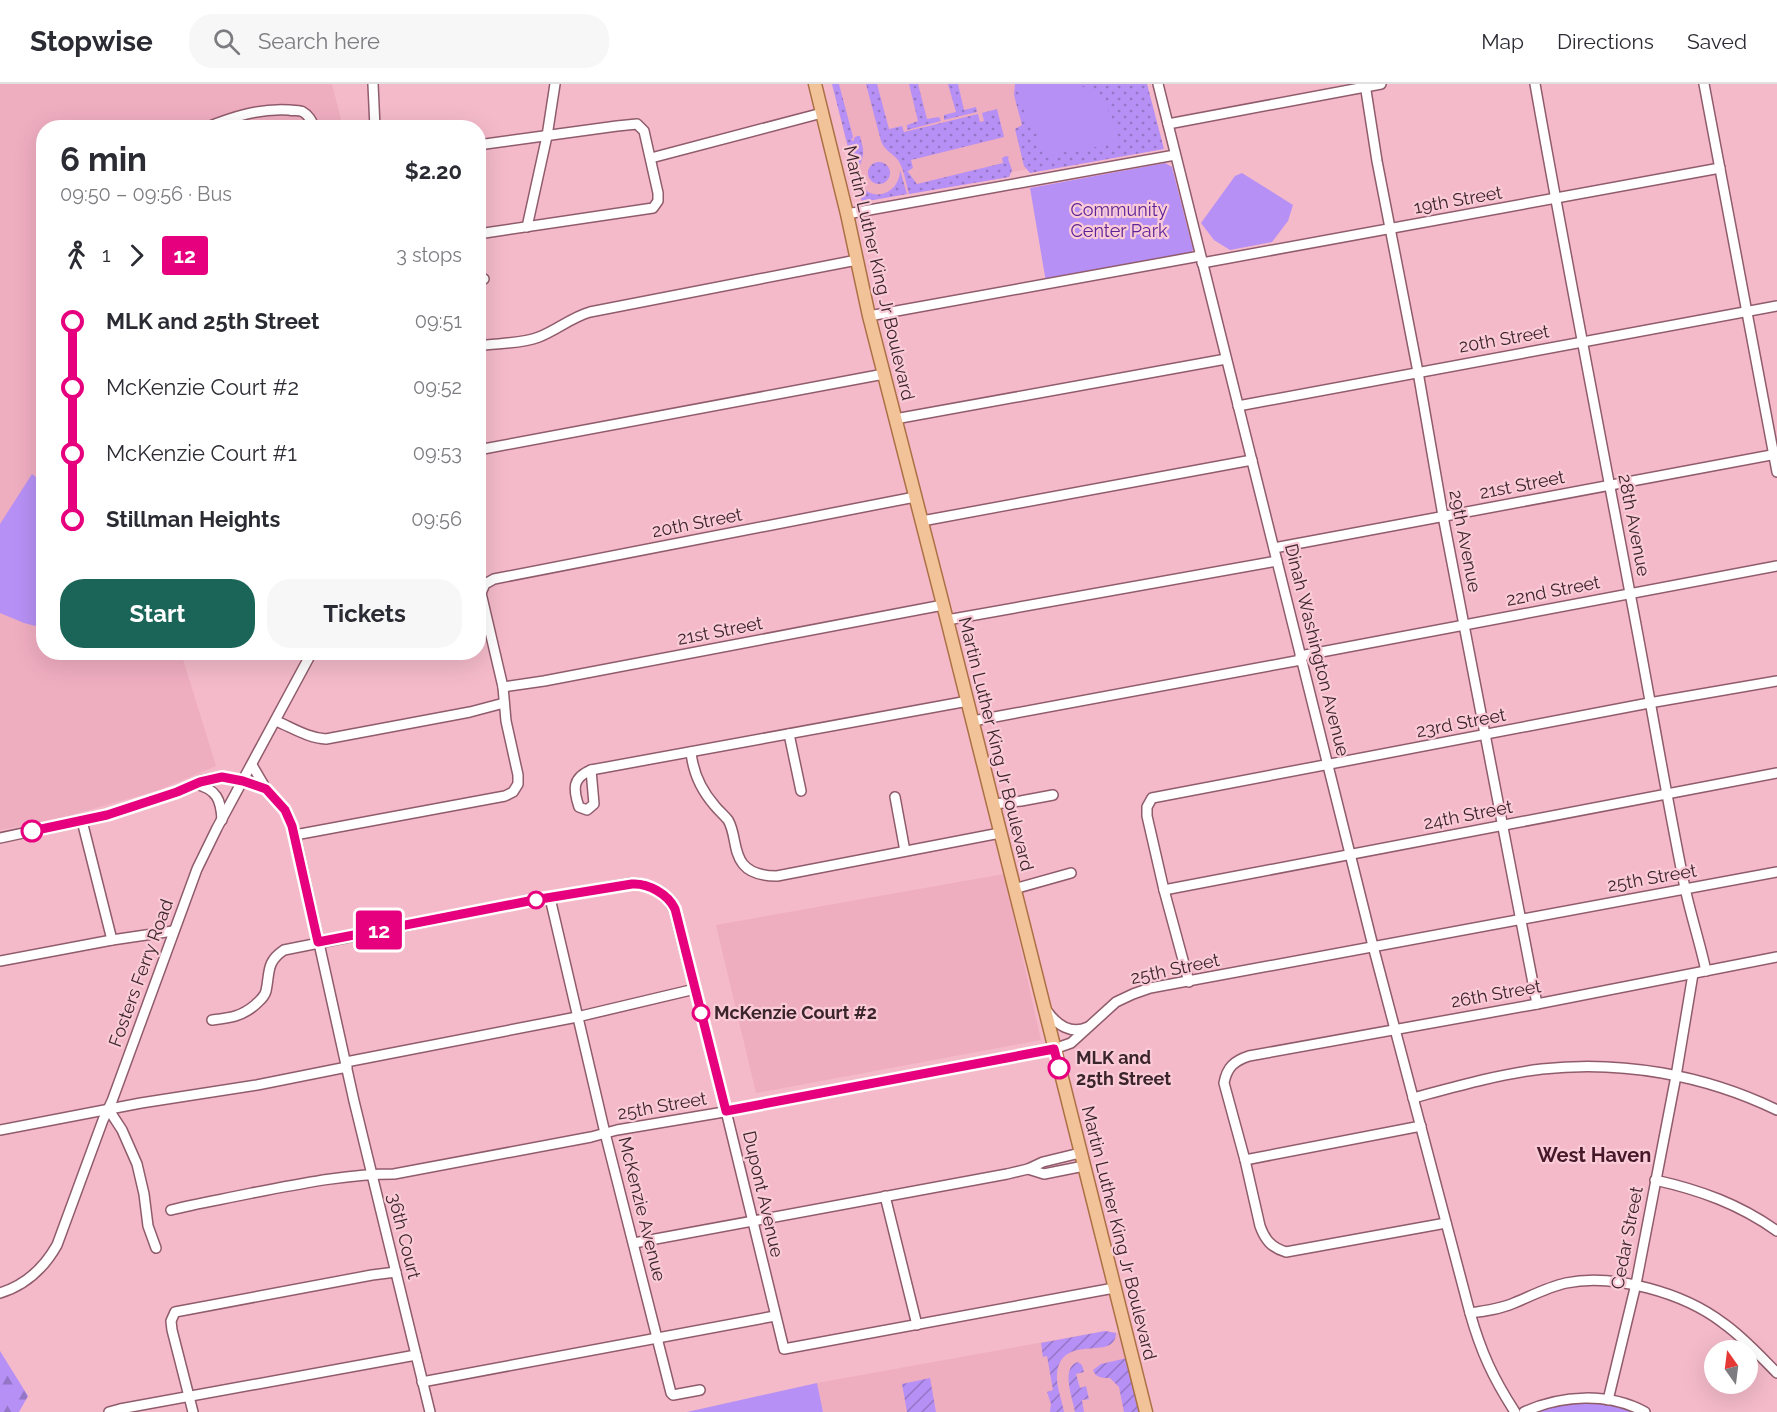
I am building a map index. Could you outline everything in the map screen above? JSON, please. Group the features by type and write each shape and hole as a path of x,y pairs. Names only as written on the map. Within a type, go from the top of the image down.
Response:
{"main road":[{"name":"Martin Luther King Jr Boulevard","path":"815,84 869,316 1146,1412"}],"street":[{"path":"373,84 375,120"},
{"path":"527,227 547,136 555,84"},
{"name":"Dinah Washington Avenue","path":"1158,84 1373,946 1470,1313 1486,1362 1515,1412"},
{"path":"1168,124 1381,84"},
{"name":"28th Avenue","path":"1535,84 1649,703 1685,889 1706,971"},
{"path":"1704,84 1777,472"},
{"name":"29th Avenue","path":"1365,86 1443,516 1537,1004"},
{"path":"228,120 265,111 282,110 302,111 311,120"},
{"path":"651,159 822,113"},
{"path":"486,144 637,124 644,131 658,193 658,201 653,208 486,233"},
{"path":"847,214 1175,155"},
{"name":"19th Street","path":"869,316 1392,229 1720,168"},
{"path":"486,345 531,340 581,314 857,261"},
{"name":"20th Street","path":"1238,406 1777,306"},
{"path":"895,419 1226,358"},
{"path":"486,449 884,374"},
{"name":"21st Street","path":"1274,548 1775,454"},
{"path":"922,521 1252,460"},
{"name":"20th Street","path":"486,583 503,576 915,497"},
{"path":"947,620 1277,561"},
{"name":"22nd Street","path":"973,721 1777,566"},
{"name":"21st Street","path":"503,687 556,679 943,605"},
{"name":"20th Street","path":"486,616 489,629"},
{"path":"295,835 505,796 513,792 518,784 518,774 506,721 503,687 489,629 486,630"},
{"name":"Fosters Ferry Road","path":"0,1293 27,1280 41,1268 52,1253 103,1119 109,1110 197,869 308,660"},
{"name":"23rd Street","path":"1164,890 1147,816 1147,807 1152,798 1649,703 1777,681"},
{"path":"591,770 968,701"},
{"path":"276,721 308,736 326,739 470,712 504,703"},
{"path":"789,734 801,791"},
{"path":"691,752 695,776 704,792 728,820 738,855 747,868 758,874 777,876 1000,833"},
{"name":"36th Court","path":"252,765 266,789 285,810 295,835 346,1065 430,1412"},
{"name":"24th Street","path":"1164,890 1777,773"},
{"path":"0,838 132,808 209,778 222,777 243,781 266,789"},
{"path":"195,784 202,785 216,795 221,804 222,820"},
{"path":"994,804 1053,795"},
{"path":"895,797 905,851"},
{"path":"82,821 112,940"},
{"name":"25th Street","path":"171,1210 301,1184 373,1174 394,1174 1054,1049 1071,1043 1109,1007 1125,997 1150,988 1777,872"},
{"path":"1014,889 1071,873"},
{"name":"Dupont Avenue","path":"550,898 640,883 647,885 672,903 784,1349 917,1325"},
{"path":"1164,890 1189,982"},
{"path":"212,1020 237,1017 248,1012 262,999 269,966 284,950 550,898"},
{"name":"McKenzie Avenue","path":"550,898 605,1133 673,1395 700,1390"},
{"path":"0,961 112,940 173,932"},
{"name":"26th Street","path":"1245,1160 1224,1083 1226,1073 1232,1064 1240,1059 1777,957"},
{"name":"Cedar Street","path":"1608,1400 1636,1284 1693,974"},
{"path":"0,1130 141,1103 279,1081 577,1017 695,989"},
{"path":"1043,1005 1052,1017 1066,1028 1080,1031 1090,1027"},
{"path":"1413,1098 1461,1085 1542,1069 1597,1067 1653,1072 1715,1085 1777,1110"},
{"path":"109,1110 122,1130 138,1164 148,1226 156,1248"},
{"path":"1421,1126 1245,1160 1260,1226 1269,1243 1286,1252 1446,1223"},
{"path":"634,1243 1028,1169 1042,1162 1080,1153"},
{"path":"1028,1169 1044,1174 1084,1166"},
{"path":"1655,1180 1714,1196 1753,1215 1777,1231"},
{"path":"885,1197 917,1325 1114,1288"},
{"path":"193,1412 172,1330 171,1321 175,1312 396,1272"},
{"path":"1470,1313 1497,1309 1566,1283 1593,1281 1636,1284 1673,1297 1715,1317 1745,1341 1777,1373"},
{"path":"422,1382 775,1316"},
{"path":"109,1412 416,1355"},
{"path":"1524,1412 1541,1405 1568,1399 1608,1400 1645,1412"}],"shaded area":[{"path":"0,84 332,84 341,120 36,120 36,660 183,660 216,766 159,790 61,818 0,830"},
{"path":"832,84 1146,84 1158,146 1012,172 1009,177 861,202"},
{"path":"1004,874 1041,1040 756,1093 716,925"},
{"path":"1105,1331 1118,1333 1121,1337 1139,1412 823,1412 817,1383"}],"green space":[{"path":"832,84 839,84 853,137 851,140 854,141 854,138 860,136 863,152 858,172 860,183 871,193 884,193 895,185 900,170 907,194 862,202"},
{"path":"866,84 877,84 889,129 902,126 904,132 978,114 980,122 984,121 982,113 997,109 1004,137 911,160 913,168 908,172 917,184 1003,163 1002,158 1006,156 1009,157 1012,170 1009,177 909,194 900,164 881,141"},
{"path":"909,84 918,84 927,119 939,117 941,121 907,130 907,125 918,121"},
{"path":"948,84 958,84 964,110 976,107 977,112 944,120 944,115 956,112"},
{"path":"1015,84 1147,84 1164,149 1030,173 1024,166 1015,129 1022,125 1014,95"},
{"path":"1018,84 1077,84 1092,91 1106,107 1113,120 1120,143 1048,155 1040,150 1036,125 1028,127"},
{"path":"879,162 887,165 890,173 887,181 879,184 871,181 868,173 871,165"},
{"name":"Community Center Park","path":"1165,163 1172,167 1193,249 1191,255 1046,282 1030,188"},
{"path":"1242,173 1293,205 1288,221 1272,242 1230,250 1214,240 1201,223 1235,176"},
{"path":"32,474 36,477 36,626 0,613 0,524"},
{"path":"1105,1331 1116,1333 1113,1342 1107,1346 1078,1350 1068,1354 1061,1361 1057,1379 1064,1412 1050,1412 1051,1404 1047,1392 1053,1390 1047,1356 1043,1357 1041,1343"},
{"path":"0,1351 28,1396 19,1412 0,1412"},
{"path":"1127,1358 1139,1412 1124,1412 1119,1387 1110,1378 1102,1378 1093,1370 1101,1364"},
{"path":"1078,1362 1082,1365 1084,1372 1076,1374 1080,1388 1086,1386 1089,1399 1082,1400 1084,1412 1075,1412 1069,1384 1070,1370"},
{"path":"930,1378 936,1412 907,1412 902,1384"},
{"path":"817,1383 823,1412 687,1412"},
{"path":"1595,1399 1645,1412 1524,1412"}],"bus line":[{"name":"12","path":"32,831 132,808 209,778 222,777 243,781 266,789 285,810 292,826 318,942 534,900 632,884 647,885 666,897 675,909 726,1111 1054,1049 1059,1068"}],"place":[{"name":"McKenzie Court #2","path":"701,1013"},
{"name":"MLK and 25th Street","path":"1059,1068"}],"district":[{"name":"West Haven","path":"1594,1155"}]}
